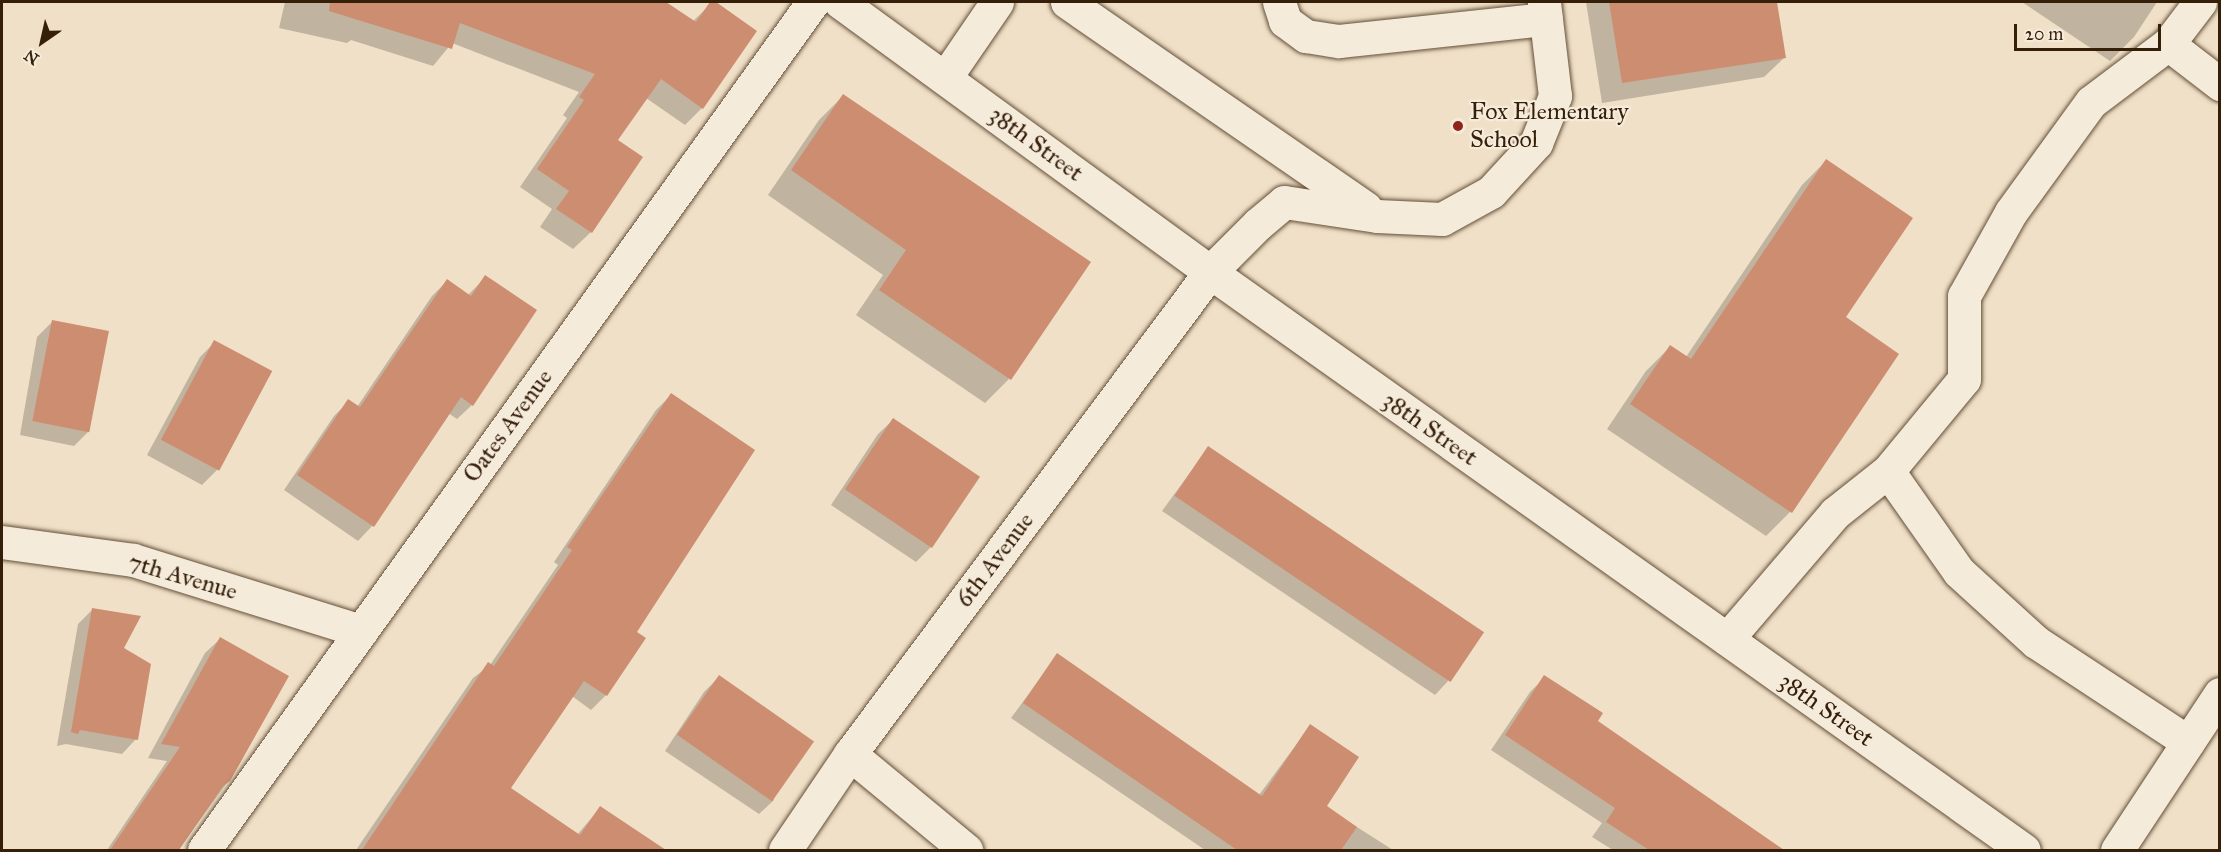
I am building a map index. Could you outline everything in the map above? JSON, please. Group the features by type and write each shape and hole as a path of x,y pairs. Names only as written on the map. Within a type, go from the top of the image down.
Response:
{"street":[{"name":"Oates Avenue","path":"204,850 813,2"},
{"name":"38th Street","path":"840,2 1210,272 2024,850"},
{"path":"945,78 997,2"},
{"path":"1067,2 1377,216 1442,219 1491,192 1536,143 1555,96 1545,10 1339,41 1306,36 1285,21 1279,2"},
{"path":"1726,639 1835,513 1888,471 1964,379 1964,296 2011,212 2091,102 2168,44 2200,2"},
{"path":"2168,44 2220,84"},
{"name":"6th Avenue","path":"784,850 850,754 1210,272 1284,202 1377,216"},
{"path":"1888,471 1959,572 2036,642 2188,742"},
{"name":"7th Avenue","path":"2,542 133,560 361,631"},
{"path":"2117,850 2220,694"},
{"path":"850,754 966,850"}],"building":[{"path":"330,2 666,2 696,22 710,2 716,2 757,31 703,109 661,79 618,140 643,157 592,233 556,209 569,191 537,169 584,100 579,97 595,74 460,23 452,49 329,11"},
{"path":"1609,2 1777,2 1786,58 1622,83"},
{"path":"843,94 1091,262 1011,380 879,290 906,250 791,170"},
{"path":"1826,159 1913,218 1846,317 1899,354 1792,513 1630,404 1670,345 1691,359"},
{"path":"485,275 537,310 473,406 461,397 374,527 297,475 348,399 360,407 447,279 471,296"},
{"path":"52,320 109,331 89,432 32,421"},
{"path":"214,340 272,371 219,471 161,440"},
{"path":"671,393 755,450 637,632 646,638 607,696 584,681 511,788 580,835 600,806 666,850 362,850 488,662 494,666 572,550 567,547"},
{"path":"893,418 980,477 932,548 845,489"},
{"path":"1208,446 1484,632 1451,682 1174,496"},
{"path":"92,608 141,616 124,648 151,664 138,740 80,730 78,734 71,732"},
{"path":"220,637 289,676 230,781 223,786 179,850 110,850 180,747 161,744"},
{"path":"1057,653 1262,796 1310,724 1359,757 1327,806 1357,827 1341,850 1237,850 1023,703"},
{"path":"719,675 814,742 772,801 677,735"},
{"path":"1544,675 1603,713 1598,721 1784,850 1649,850 1606,822 1615,808 1505,735"}],"place":[{"name":"Fox Elementary School","path":"1458,126"}]}
